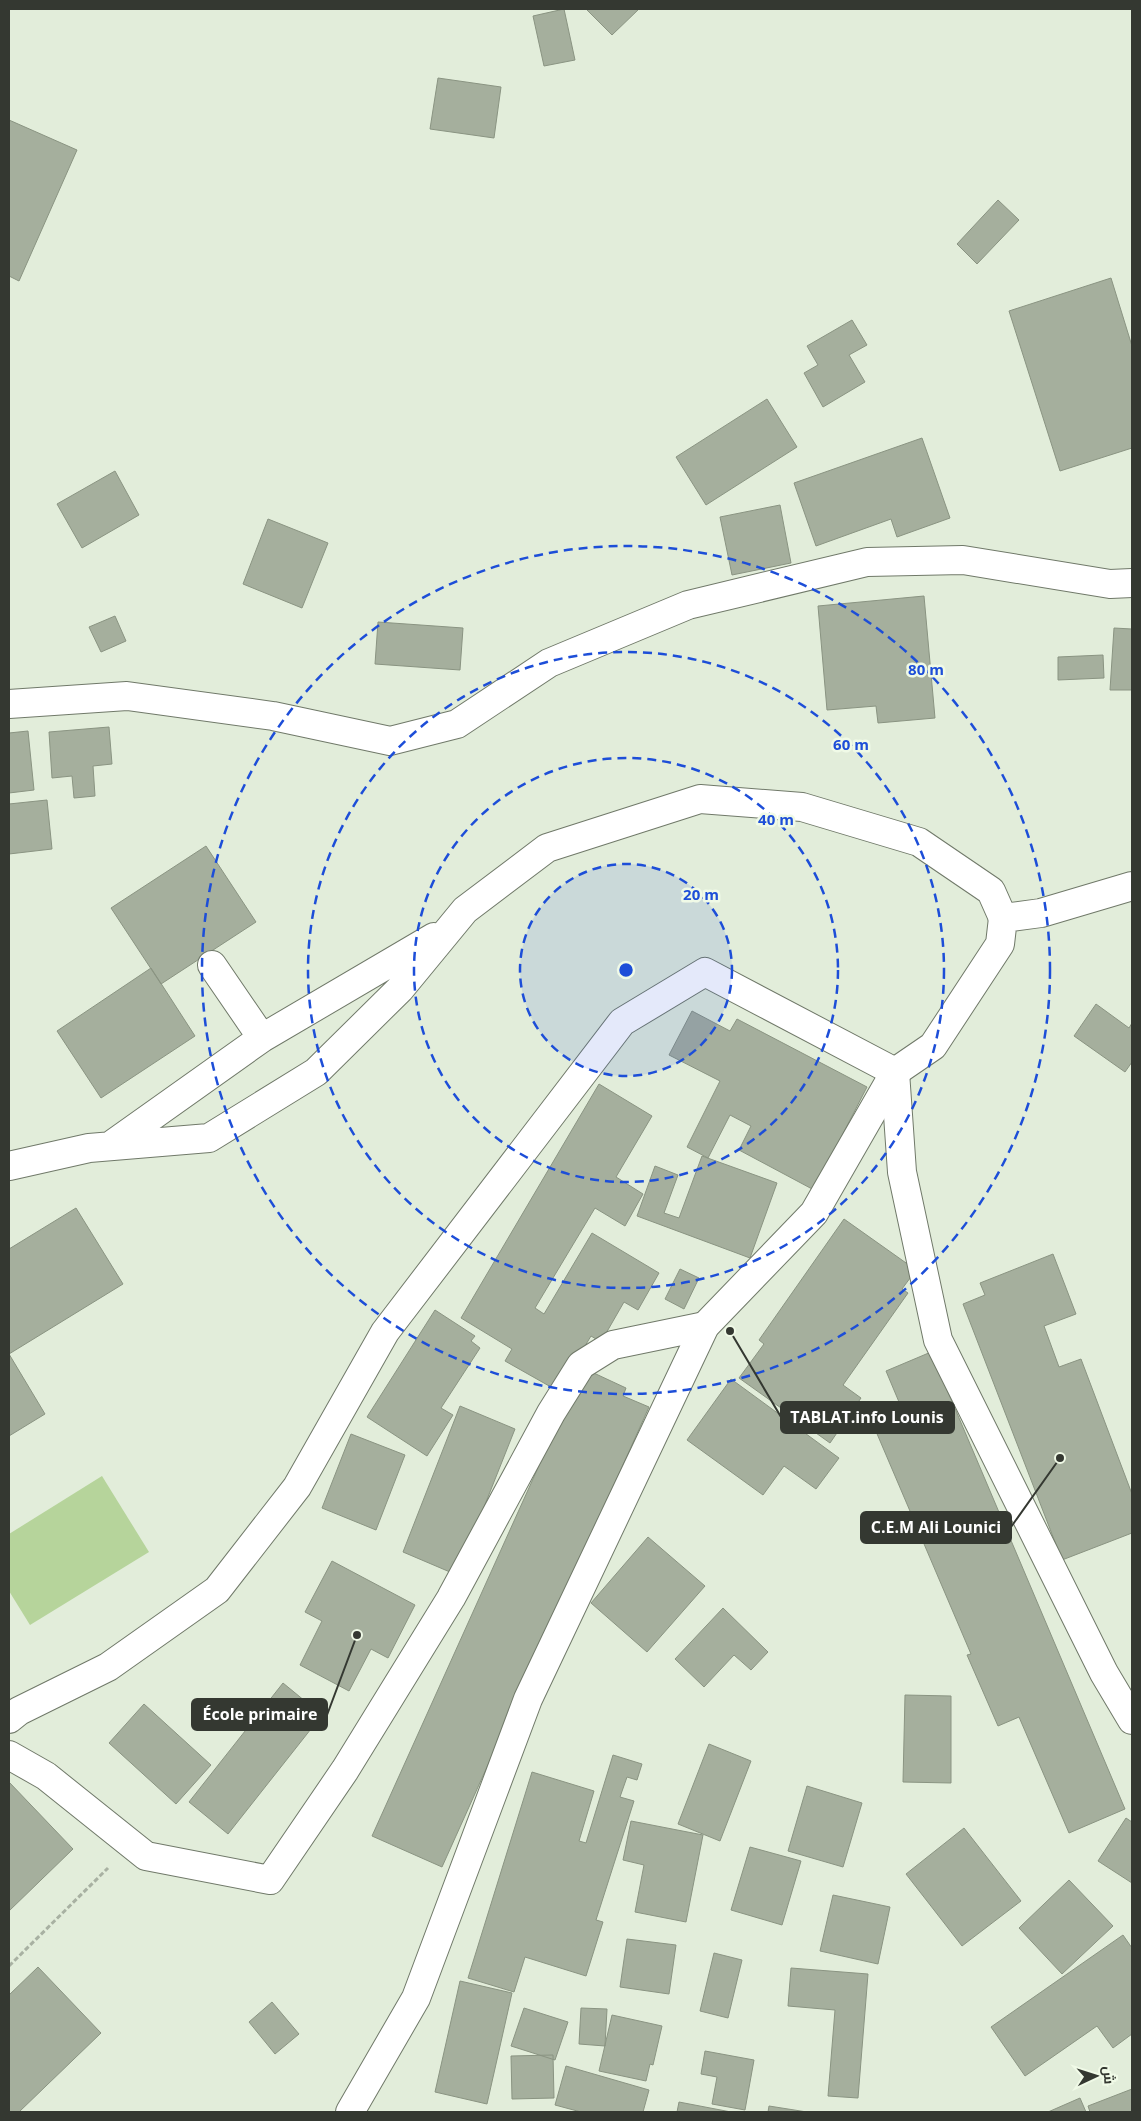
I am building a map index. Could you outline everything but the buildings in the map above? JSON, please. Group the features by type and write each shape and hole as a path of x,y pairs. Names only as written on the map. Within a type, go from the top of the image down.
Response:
{"street":[{"path":"9,704 127,696 273,716 390,741 457,724 549,663 688,605 867,562 963,560 1110,584 1132,583"},
{"path":"9,1166 89,1148 209,1138 316,1072 400,989 465,910 548,848 700,799 802,807 919,842 991,891 1003,918 1000,944 933,1046 895,1072 814,1213 705,1326 528,1699 416,1998 350,2112"},
{"path":"1003,918 1041,913 1132,886"},
{"path":"109,1147 262,1038 452,926"},
{"path":"212,965 262,1038"},
{"path":"9,1719 19,1711 108,1666 217,1590 296,1487 385,1332 622,1022 705,972 895,1072"},
{"path":"895,1072 902,1172 938,1340 1104,1673 1132,1720"},
{"path":"9,1755 46,1776 146,1856 270,1880 345,1770 451,1598 551,1413 581,1365 613,1345 705,1326"}],"path":[{"path":"9,1966 132,1844"}],"green space":[{"path":"102,1476 149,1552 30,1625 9,1591 9,1534"}],"place":[{"name":"TABLAT.info Lounis","path":"730,1331"},
{"name":"C.E.M Ali Lounici","path":"1060,1458"},
{"name":"École primaire","path":"357,1635"}]}
